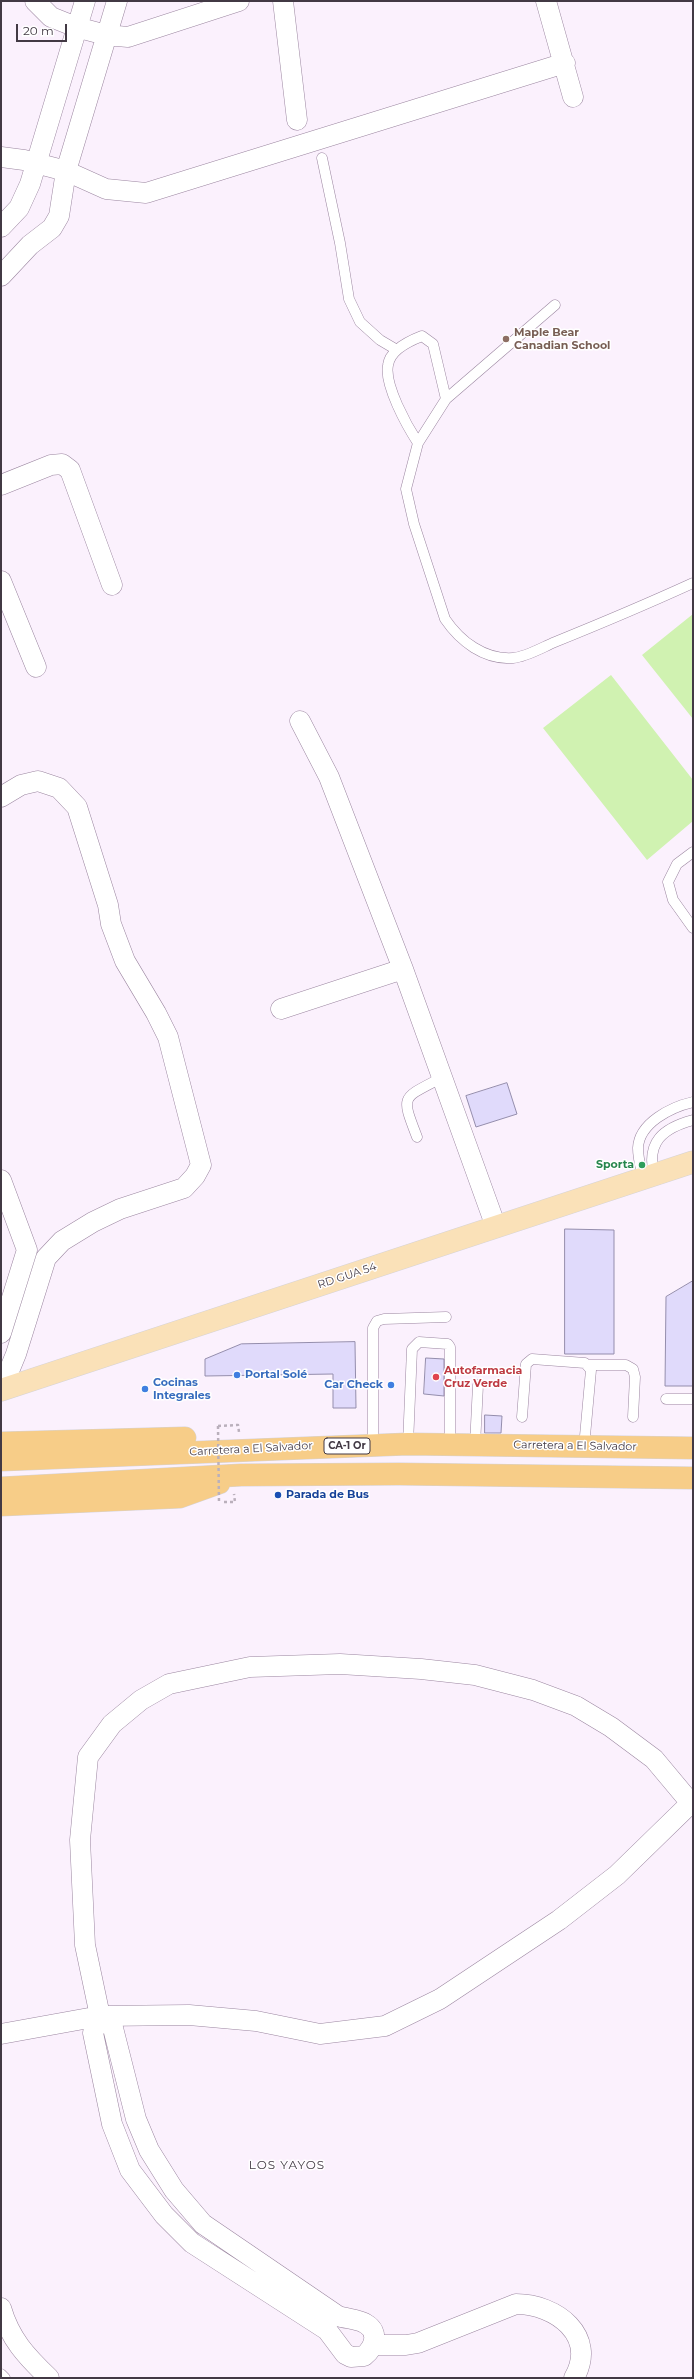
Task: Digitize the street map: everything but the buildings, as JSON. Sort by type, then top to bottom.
[{"type":"highway","points":[[1,1443],[150,1438],[280,1438],[322,1446]]},
{"type":"highway","name":"Carretera a El Salvador","points":[[1,1460],[322,1446],[408,1444],[693,1448]]},
{"type":"highway","points":[[1,1488],[241,1475],[399,1474],[693,1478]]},
{"type":"highway","points":[[1,1505],[180,1497],[241,1475]]},
{"type":"main road","name":"RD GUA 54","points":[[1,1390],[693,1162]]},
{"type":"street","points":[[34,1],[51,17],[76,27],[106,35],[128,37],[239,1]]},
{"type":"street","points":[[1,227],[19,208],[30,184],[35,162],[85,1]]},
{"type":"street","points":[[1,276],[30,245],[52,228],[59,216],[66,171],[117,1]]},
{"type":"street","points":[[283,1],[297,120]]},
{"type":"street","points":[[546,1],[565,62],[573,97]]},
{"type":"street","points":[[1,157],[35,162],[66,171],[106,189],[146,193],[565,62]]},
{"type":"street","points":[[1,484],[51,465],[62,464],[70,470],[112,585]]},
{"type":"street","points":[[1,581],[36,666]]},
{"type":"street","points":[[300,721],[329,777],[403,969],[440,1078],[496,1227]]},
{"type":"street","points":[[1,797],[21,785],[38,781],[59,788],[77,807],[108,906],[111,924],[125,961],[156,1013],[168,1037],[201,1165],[195,1176],[184,1188],[120,1209],[93,1222],[62,1241],[46,1258],[16,1354],[9,1371],[1,1382]]},
{"type":"street","points":[[281,1009],[403,969]]},
{"type":"street","points":[[1,1180],[27,1250],[1,1333]]},
{"type":"street","points":[[27,1250],[46,1258]]},
{"type":"street","points":[[1,2034],[100,2016],[190,2015],[256,2021],[320,2034],[385,2026],[440,1999],[559,1920],[617,1875],[692,1802],[654,1760],[611,1727],[576,1706],[533,1690],[475,1675],[421,1669],[333,1664],[250,1667],[170,1684],[141,1700],[112,1724],[88,1757],[80,1840],[85,1945],[100,2016],[93,2033],[112,2124],[130,2170],[164,2215],[192,2243],[327,2330],[345,2354],[351,2357],[364,2356],[373,2345],[373,2333],[367,2324],[338,2316],[209,2228],[174,2190],[149,2150],[136,2119],[113,2028],[100,2016]]},
{"type":"street","points":[[373,2345],[406,2345],[418,2343],[516,2304],[529,2304],[553,2312],[572,2329],[582,2353],[580,2367],[574,2378]]},
{"type":"street","points":[[1,2308],[5,2320],[23,2352],[49,2378]]},
{"type":"lane","points":[[322,158],[340,242],[349,299],[360,322],[380,340],[397,350]]},
{"type":"lane","points":[[555,305],[446,399],[418,443],[406,489],[414,524],[445,619],[454,633],[467,644],[481,652],[497,657],[514,658],[607,621],[693,583]]},
{"type":"lane","points":[[418,443],[409,429],[391,387],[388,365],[397,350],[410,340],[422,336],[433,344],[446,399]]},
{"type":"lane","points":[[691,922],[670,894],[668,882],[677,864],[693,852]]},
{"type":"lane","points":[[417,1137],[406,1106],[407,1100],[414,1092],[440,1078]]},
{"type":"lane","points":[[648,1177],[638,1148],[641,1133],[658,1118],[678,1105],[693,1102]]},
{"type":"lane","points":[[648,1177],[657,1141],[668,1128],[693,1120]]},
{"type":"lane","points":[[373,1445],[373,1328],[377,1321],[446,1317]]},
{"type":"lane","points":[[408,1444],[412,1349],[419,1342],[448,1344],[450,1347],[450,1445]]},
{"type":"lane","points":[[522,1417],[525,1369],[526,1364],[532,1359],[588,1365],[626,1365],[633,1369],[635,1377],[633,1417]]},
{"type":"lane","points":[[584,1446],[591,1370],[588,1365]]},
{"type":"lane","points":[[475,1445],[478,1385]]},
{"type":"lane","points":[[666,1399],[693,1399]]},
{"type":"lane","points":[[1,2374],[5,2378]]},
{"type":"path","points":[[219,1502],[218,1426],[238,1425]]},
{"type":"green space","points":[[693,614],[693,719],[642,655]]},
{"type":"green space","points":[[611,675],[693,780],[693,821],[647,860],[543,728]]},
{"type":"place","name":"Maple Bear Canadian School","points":[[506,339]]},
{"type":"place","name":"Sporta","points":[[642,1165]]},
{"type":"place","name":"Portal Solé","points":[[237,1375]]},
{"type":"place","name":"Autofarmacia Cruz Verde","points":[[436,1377]]},
{"type":"place","name":"Car Check","points":[[391,1385]]},
{"type":"place","name":"Cocinas Integrales","points":[[145,1389]]},
{"type":"place","name":"Parada de Bus","points":[[278,1495]]},
{"type":"district","name":"LOS YAYOS","points":[[287,2165]]}]
